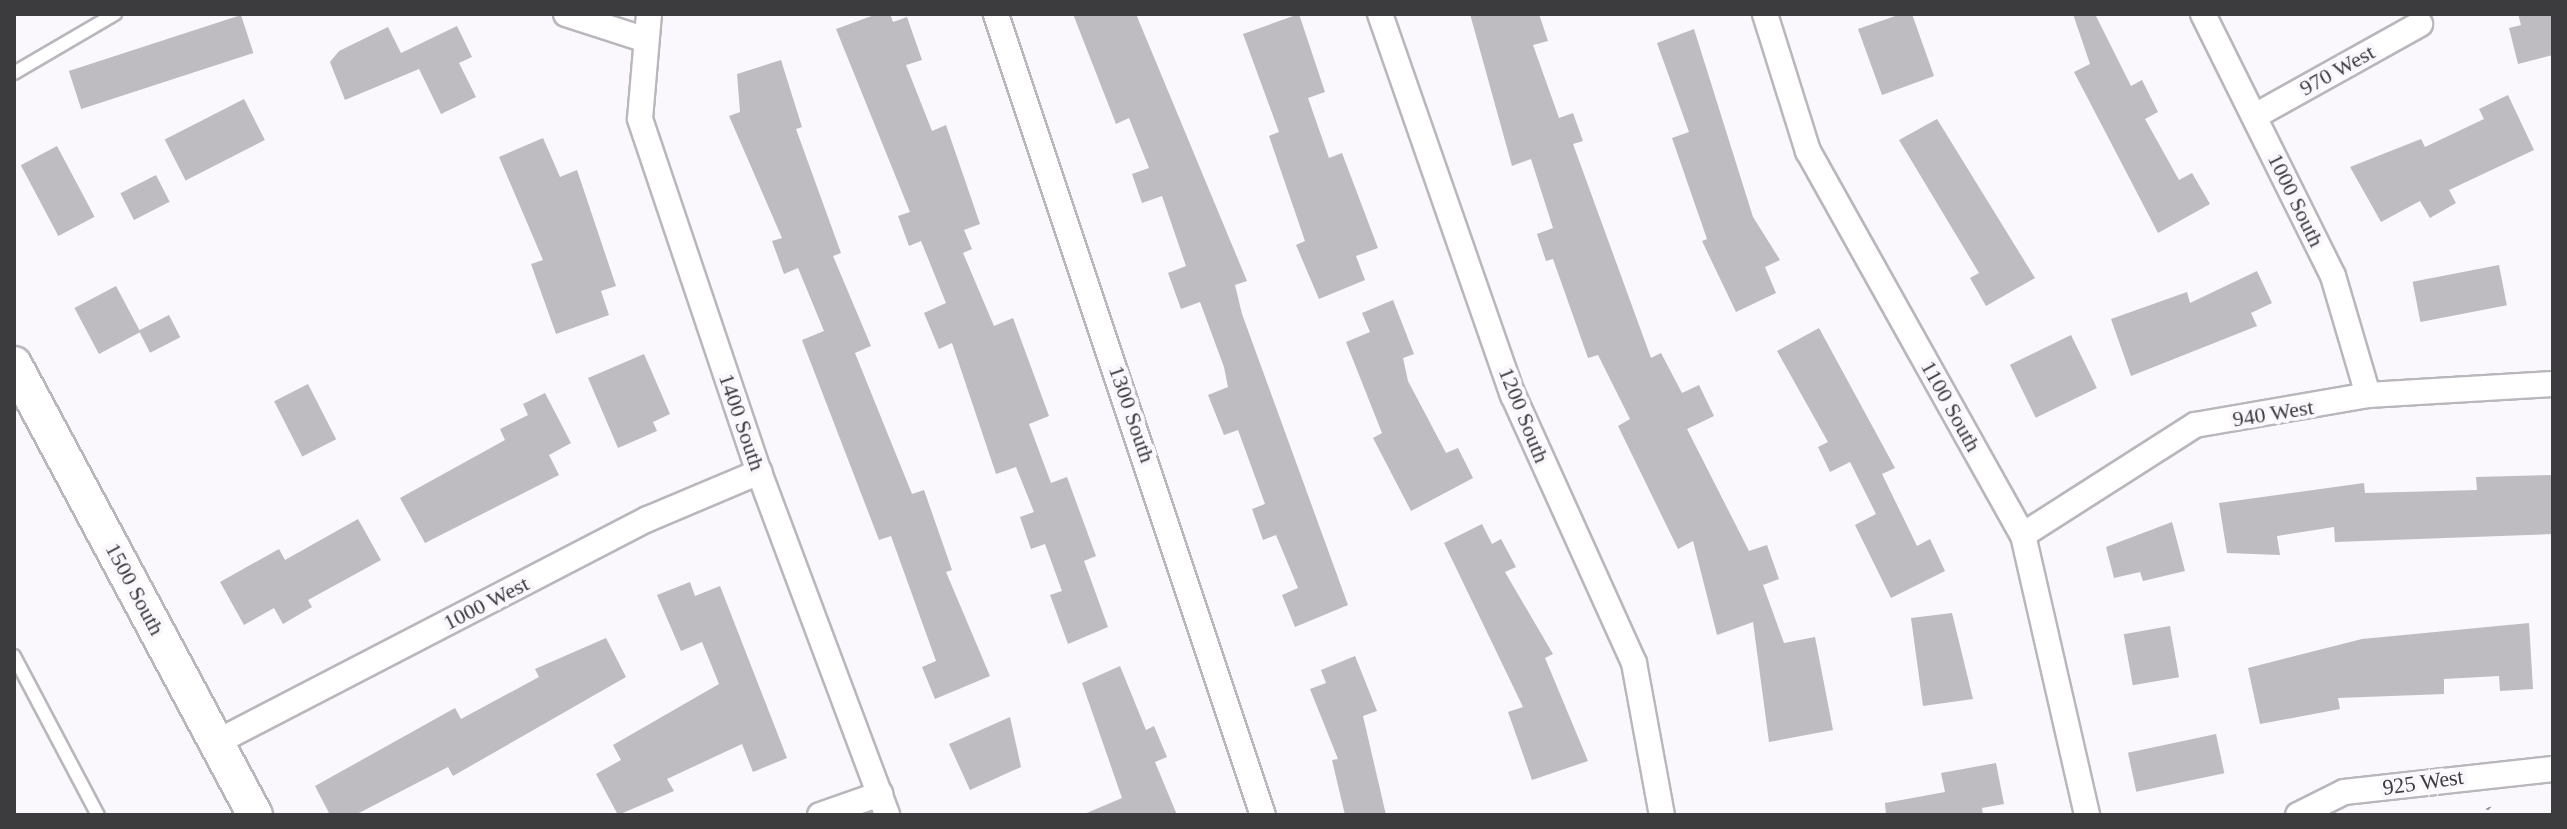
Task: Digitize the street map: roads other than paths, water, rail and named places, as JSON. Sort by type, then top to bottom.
[{"type":"street","points":[[566,14],[647,25]]},
{"type":"street","name":"1300 South","points":[[996,14],[1263,815]]},
{"type":"street","name":"1200 South","points":[[1380,14],[1513,395],[1634,663],[1662,815]]},
{"type":"street","name":"1100 South","points":[[1765,14],[1808,151],[2023,535],[2087,815]]},
{"type":"street","name":"1000 South","points":[[2203,14],[2333,276],[2368,395]]},
{"type":"street","name":"970 West","points":[[2255,116],[2420,24]]},
{"type":"street","name":"1400 South","points":[[647,25],[640,119],[759,472],[884,804]]},
{"type":"street","name":"1500 South","points":[[14,364],[255,815]]},
{"type":"street","name":"940 West","points":[[2023,535],[2195,425],[2368,395],[2553,384]]},
{"type":"street","name":"1000 West","points":[[217,742],[648,519],[759,472]]},
{"type":"street","name":"925 West","points":[[2298,815],[2344,792],[2553,769]]},
{"type":"street","points":[[820,815],[884,804]]},
{"type":"lane","points":[[14,73],[115,14]]},
{"type":"lane","points":[[14,656],[98,815]]}]
